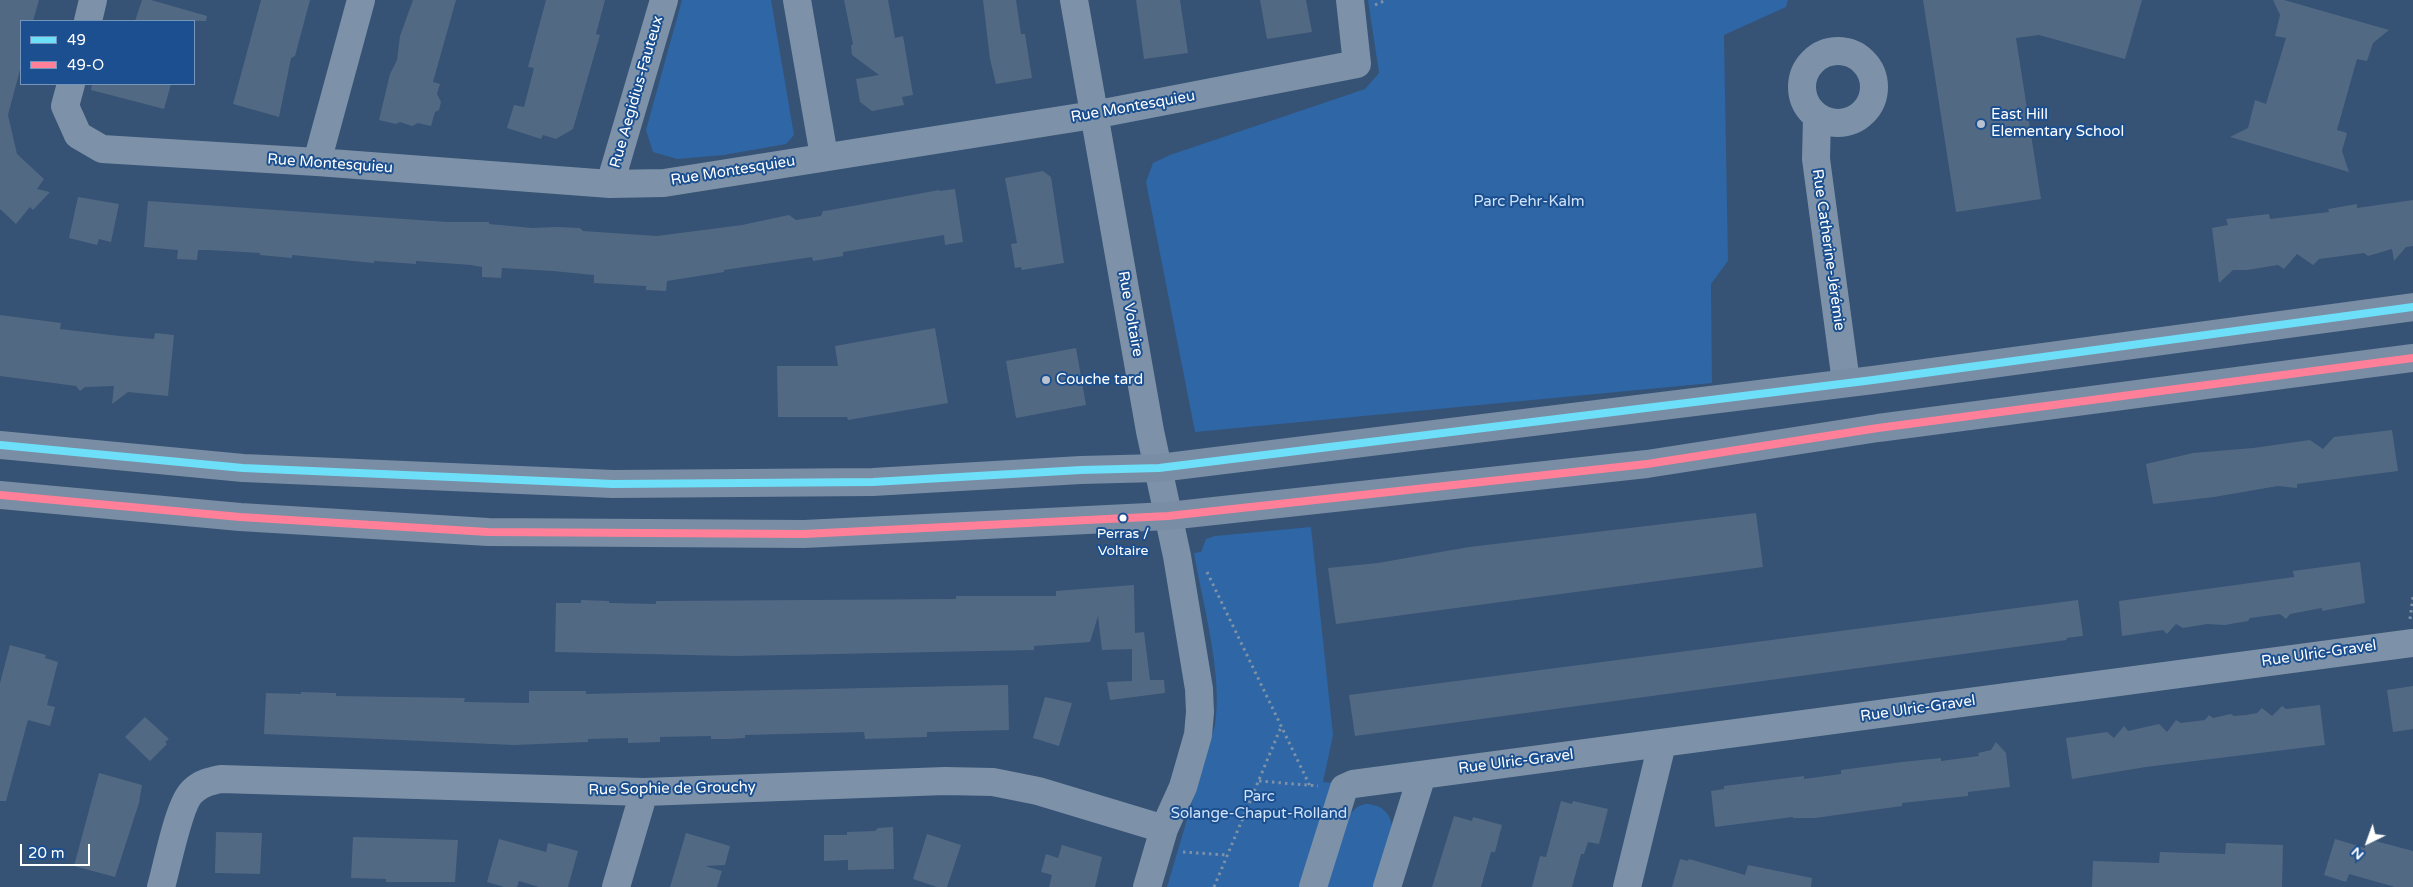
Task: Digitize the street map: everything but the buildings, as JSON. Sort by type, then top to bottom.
[{"type":"main road","points":[[0,445],[243,468],[613,484],[873,482],[1081,470],[1159,468],[1846,382],[2413,307]]},
{"type":"main road","points":[[0,495],[250,518],[488,532],[804,534],[1168,516],[1647,464],[1878,428],[2413,358]]},
{"type":"street","points":[[88,20],[93,0]]},
{"type":"street","points":[[317,162],[361,0]]},
{"type":"street","name":"Rue Aegidius-Fauteux","points":[[610,184],[664,0]]},
{"type":"street","points":[[797,0],[824,156]]},
{"type":"street","name":"Rue Voltaire","points":[[1074,0],[1150,431],[1177,556],[1198,679],[1200,712],[1198,735],[1183,788],[1160,840],[1147,887]]},
{"type":"street","name":"Rue Montesquieu","points":[[71,85],[65,106],[78,135],[102,149],[317,162],[610,184],[664,183],[824,156],[1093,115],[1357,64],[1350,0]]},
{"type":"street","name":"Rue Catherine-Jérémie","points":[[1817,118],[1816,159],[1846,382]]},
{"type":"street","name":"Rue Ulric-Gravel","points":[[1344,788],[1353,784],[1662,744],[2363,648],[2413,643]]},
{"type":"street","points":[[1627,887],[1662,744]]},
{"type":"street","points":[[1387,887],[1422,775]]},
{"type":"street","name":"Rue Sophie de Grouchy","points":[[161,887],[183,804],[191,792],[204,783],[221,779],[644,792],[945,781],[993,782],[1038,791],[1160,840]]},
{"type":"street","points":[[1313,887],[1344,788]]},
{"type":"street","points":[[616,887],[644,792]]},
{"type":"path","points":[[1205,568],[1310,786]]},
{"type":"path","points":[[1214,887],[1281,727]]},
{"type":"path","points":[[1258,781],[1344,788]]},
{"type":"path","points":[[1160,840],[1227,855]]},
{"type":"green space","points":[[682,0],[771,0],[794,135],[786,144],[724,155],[677,159],[653,152],[646,130]]},
{"type":"green space","name":"Parc Pehr-Kalm","points":[[1368,0],[1788,0],[1786,7],[1724,35],[1728,261],[1711,284],[1712,383],[1195,432],[1146,182],[1153,163],[1170,155],[1365,89],[1379,73]]},
{"type":"green space","name":"Parc Solange-Chaput-Rolland","points":[[1311,527],[1333,735],[1323,782],[1334,783],[1301,887],[1167,887],[1215,725],[1217,705],[1211,640],[1194,553],[1201,552],[1206,539],[1215,536]]},
{"type":"green space","points":[[1365,804],[1381,808],[1388,814],[1392,830],[1375,887],[1327,887],[1348,816],[1357,807]]},
{"type":"transit line","name":"49","points":[[0,445],[243,468],[613,484],[873,482],[1081,470],[1159,468],[1873,380],[2413,307]]},
{"type":"transit line","name":"49-O","points":[[0,495],[240,517],[488,532],[804,534],[1168,516],[1647,464],[1878,428],[2413,358]]},
{"type":"place","name":"East Hill Elementary School","points":[[1981,124]]},
{"type":"place","name":"Couche tard","points":[[1046,380]]},
{"type":"place","name":"Perras / Voltaire","points":[[1123,518]]}]
